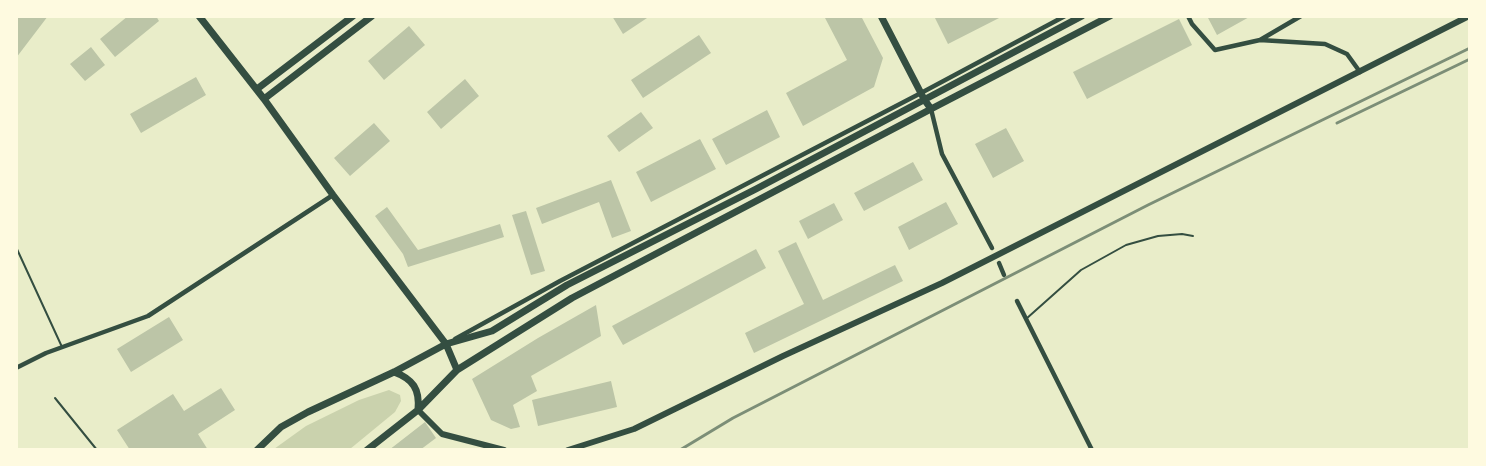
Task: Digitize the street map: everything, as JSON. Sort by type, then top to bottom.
[{"type":"main road","points":[[199,16],[257,89],[333,195],[447,344],[457,370]]},
{"type":"main road","points":[[257,89],[353,16]]},
{"type":"main road","points":[[264,99],[372,16]]},
{"type":"main road","points":[[880,16],[930,109]]},
{"type":"main road","points":[[257,450],[280,428],[298,417],[394,372],[447,344],[492,331],[567,285],[756,189],[922,96],[1082,16]]},
{"type":"main road","points":[[367,450],[418,410],[457,370],[572,298],[1110,16]]},
{"type":"main road","points":[[394,372],[404,375],[417,390],[418,410]]},
{"type":"street","points":[[447,344],[495,315],[570,275],[922,96],[1065,16]]},
{"type":"street","points":[[1188,16],[1192,24],[1215,50],[1260,40],[1324,44],[1347,54],[1360,72]]},
{"type":"street","points":[[1260,40],[1301,16]]},
{"type":"street","points":[[568,450],[634,429],[783,356],[942,283],[1469,16]]},
{"type":"street","points":[[930,109],[942,154],[992,248]]},
{"type":"street","points":[[16,368],[46,353],[148,316],[333,195]]},
{"type":"street","points":[[999,264],[1004,275]]},
{"type":"street","points":[[1017,301],[1092,450]]},
{"type":"street","points":[[418,410],[442,434],[504,450]]},
{"type":"lane","points":[[1026,319],[1081,270],[1126,245],[1158,236],[1182,234],[1193,236]]},
{"type":"lane","points":[[16,247],[62,347]]},
{"type":"lane","points":[[54,398],[97,450]]},
{"type":"green space","points":[[389,390],[400,395],[401,401],[395,412],[350,449],[274,449],[306,426],[359,400]]},
{"type":"building","points":[[16,16],[48,16],[16,58]]},
{"type":"building","points":[[128,16],[156,16],[159,21],[115,57],[100,39]]},
{"type":"building","points":[[612,16],[650,16],[623,34]]},
{"type":"building","points":[[824,16],[861,16],[883,58],[874,87],[803,126],[786,93],[847,60]]},
{"type":"building","points":[[939,16],[1003,16],[948,44],[935,18]]},
{"type":"building","points":[[1207,16],[1251,16],[1217,35]]},
{"type":"building","points":[[1179,19],[1192,45],[1087,99],[1073,72]]},
{"type":"building","points":[[409,26],[425,45],[384,80],[368,61]]},
{"type":"building","points":[[699,35],[711,53],[643,98],[631,80]]},
{"type":"building","points":[[91,47],[105,65],[85,81],[70,64]]},
{"type":"building","points":[[196,77],[206,95],[141,133],[130,114]]},
{"type":"building","points":[[465,79],[479,96],[441,129],[427,112]]},
{"type":"building","points":[[767,110],[780,137],[726,165],[712,139]]},
{"type":"building","points":[[641,112],[653,128],[619,152],[607,136]]},
{"type":"building","points":[[374,123],[390,141],[350,176],[334,158]]},
{"type":"building","points":[[1006,128],[1024,161],[993,178],[975,144]]},
{"type":"building","points":[[700,139],[716,169],[651,202],[636,172]]},
{"type":"building","points":[[913,162],[923,180],[864,211],[854,193]]},
{"type":"building","points":[[611,180],[631,231],[612,238],[599,202],[542,224],[536,208]]},
{"type":"building","points":[[946,202],[958,224],[909,250],[898,227]]},
{"type":"building","points":[[834,203],[843,220],[808,239],[799,221]]},
{"type":"building","points":[[387,207],[418,250],[500,224],[504,237],[408,267],[403,254],[375,216]]},
{"type":"building","points":[[526,211],[545,271],[531,275],[512,215]]},
{"type":"building","points":[[796,242],[823,300],[895,265],[903,281],[754,353],[745,333],[804,304],[778,251]]},
{"type":"building","points":[[756,249],[766,268],[623,345],[612,326]]},
{"type":"building","points":[[596,305],[601,336],[531,376],[537,391],[513,405],[520,427],[511,429],[491,420],[472,379]]},
{"type":"building","points":[[169,317],[183,340],[131,372],[117,349]]},
{"type":"building","points":[[611,381],[617,407],[538,426],[532,400]]},
{"type":"building","points":[[221,388],[235,410],[198,434],[208,450],[130,450],[117,430],[173,394],[184,411]]},
{"type":"building","points":[[425,422],[436,438],[420,450],[389,450]]},
{"type":"railway","points":[[680,450],[733,418],[1148,205],[1470,48]]},
{"type":"railway","points":[[1337,123],[1470,59]]}]
